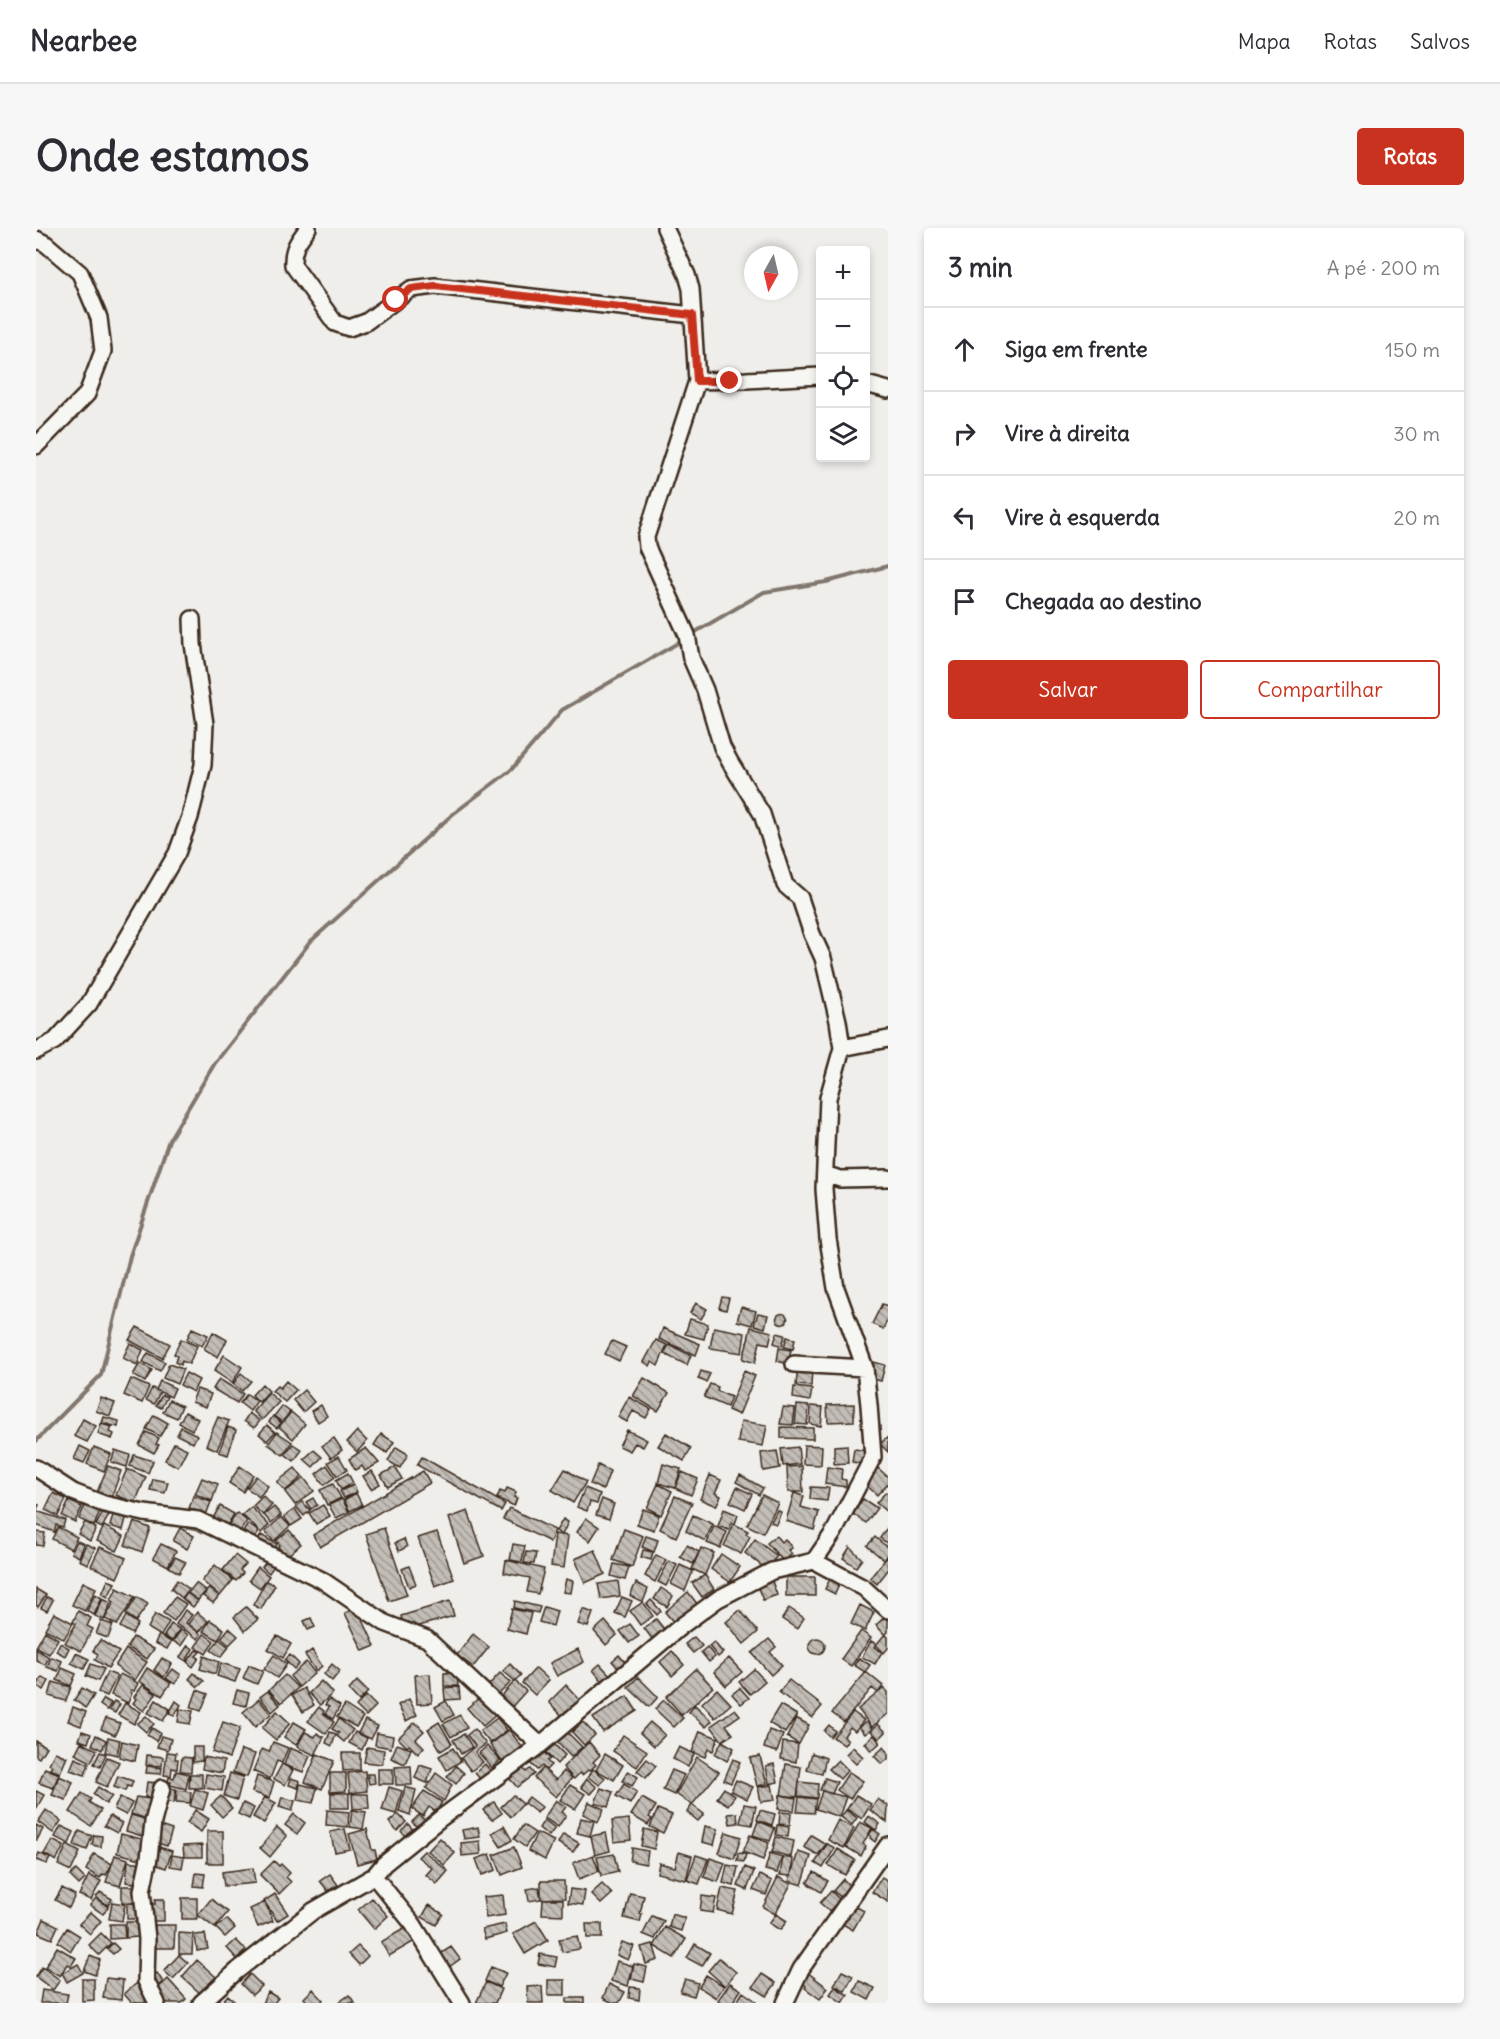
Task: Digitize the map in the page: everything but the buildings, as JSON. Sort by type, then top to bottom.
[{"type":"street","points":[[308,228],[292,253],[294,265],[335,323],[349,328],[366,322],[411,289],[435,286],[692,315]]},
{"type":"street","points":[[665,228],[687,275],[691,289],[697,381],[646,537],[646,547],[687,634],[691,658],[705,690],[722,747],[762,814],[786,885],[800,898],[823,958],[842,1048],[828,1098],[824,1189],[828,1239],[836,1287],[865,1368],[873,1457],[834,1532],[814,1561]]},
{"type":"street","points":[[36,239],[46,244],[80,273],[99,318],[104,351],[87,394],[36,446]]},
{"type":"street","points":[[697,381],[816,376]]},
{"type":"street","points":[[870,385],[888,390]]},
{"type":"street","points":[[36,1051],[55,1041],[89,1004],[177,853],[187,826],[203,765],[206,724],[193,644],[192,619]]},
{"type":"street","points":[[842,1048],[888,1039]]},
{"type":"street","points":[[825,1174],[840,1179],[888,1178]]},
{"type":"street","points":[[794,1364],[865,1368]]},
{"type":"street","points":[[872,1438],[878,1451],[888,1457]]},
{"type":"street","points":[[36,1468],[73,1492],[104,1503],[144,1513],[198,1520],[322,1580],[385,1623],[427,1640],[540,1745]]},
{"type":"street","points":[[201,2003],[238,1970],[313,1911],[374,1876],[384,1864],[441,1818],[540,1745],[680,1627],[718,1599],[772,1570],[814,1561],[864,1588],[888,1610]]},
{"type":"street","points":[[157,2003],[146,1981],[147,1939],[142,1892],[153,1822],[162,1788]]},
{"type":"street","points":[[785,2003],[801,1969],[888,1845]]},
{"type":"street","points":[[374,1876],[413,1924],[462,2003]]},
{"type":"waterway","points":[[692,634],[764,592],[826,582],[888,566]]},
{"type":"waterway","points":[[36,1441],[101,1375],[130,1256],[169,1140],[215,1063],[311,941],[453,814],[511,770],[562,710],[683,640]]},
{"type":"route","points":[[396,300],[411,289],[435,286],[692,315],[697,381],[730,381]]}]
